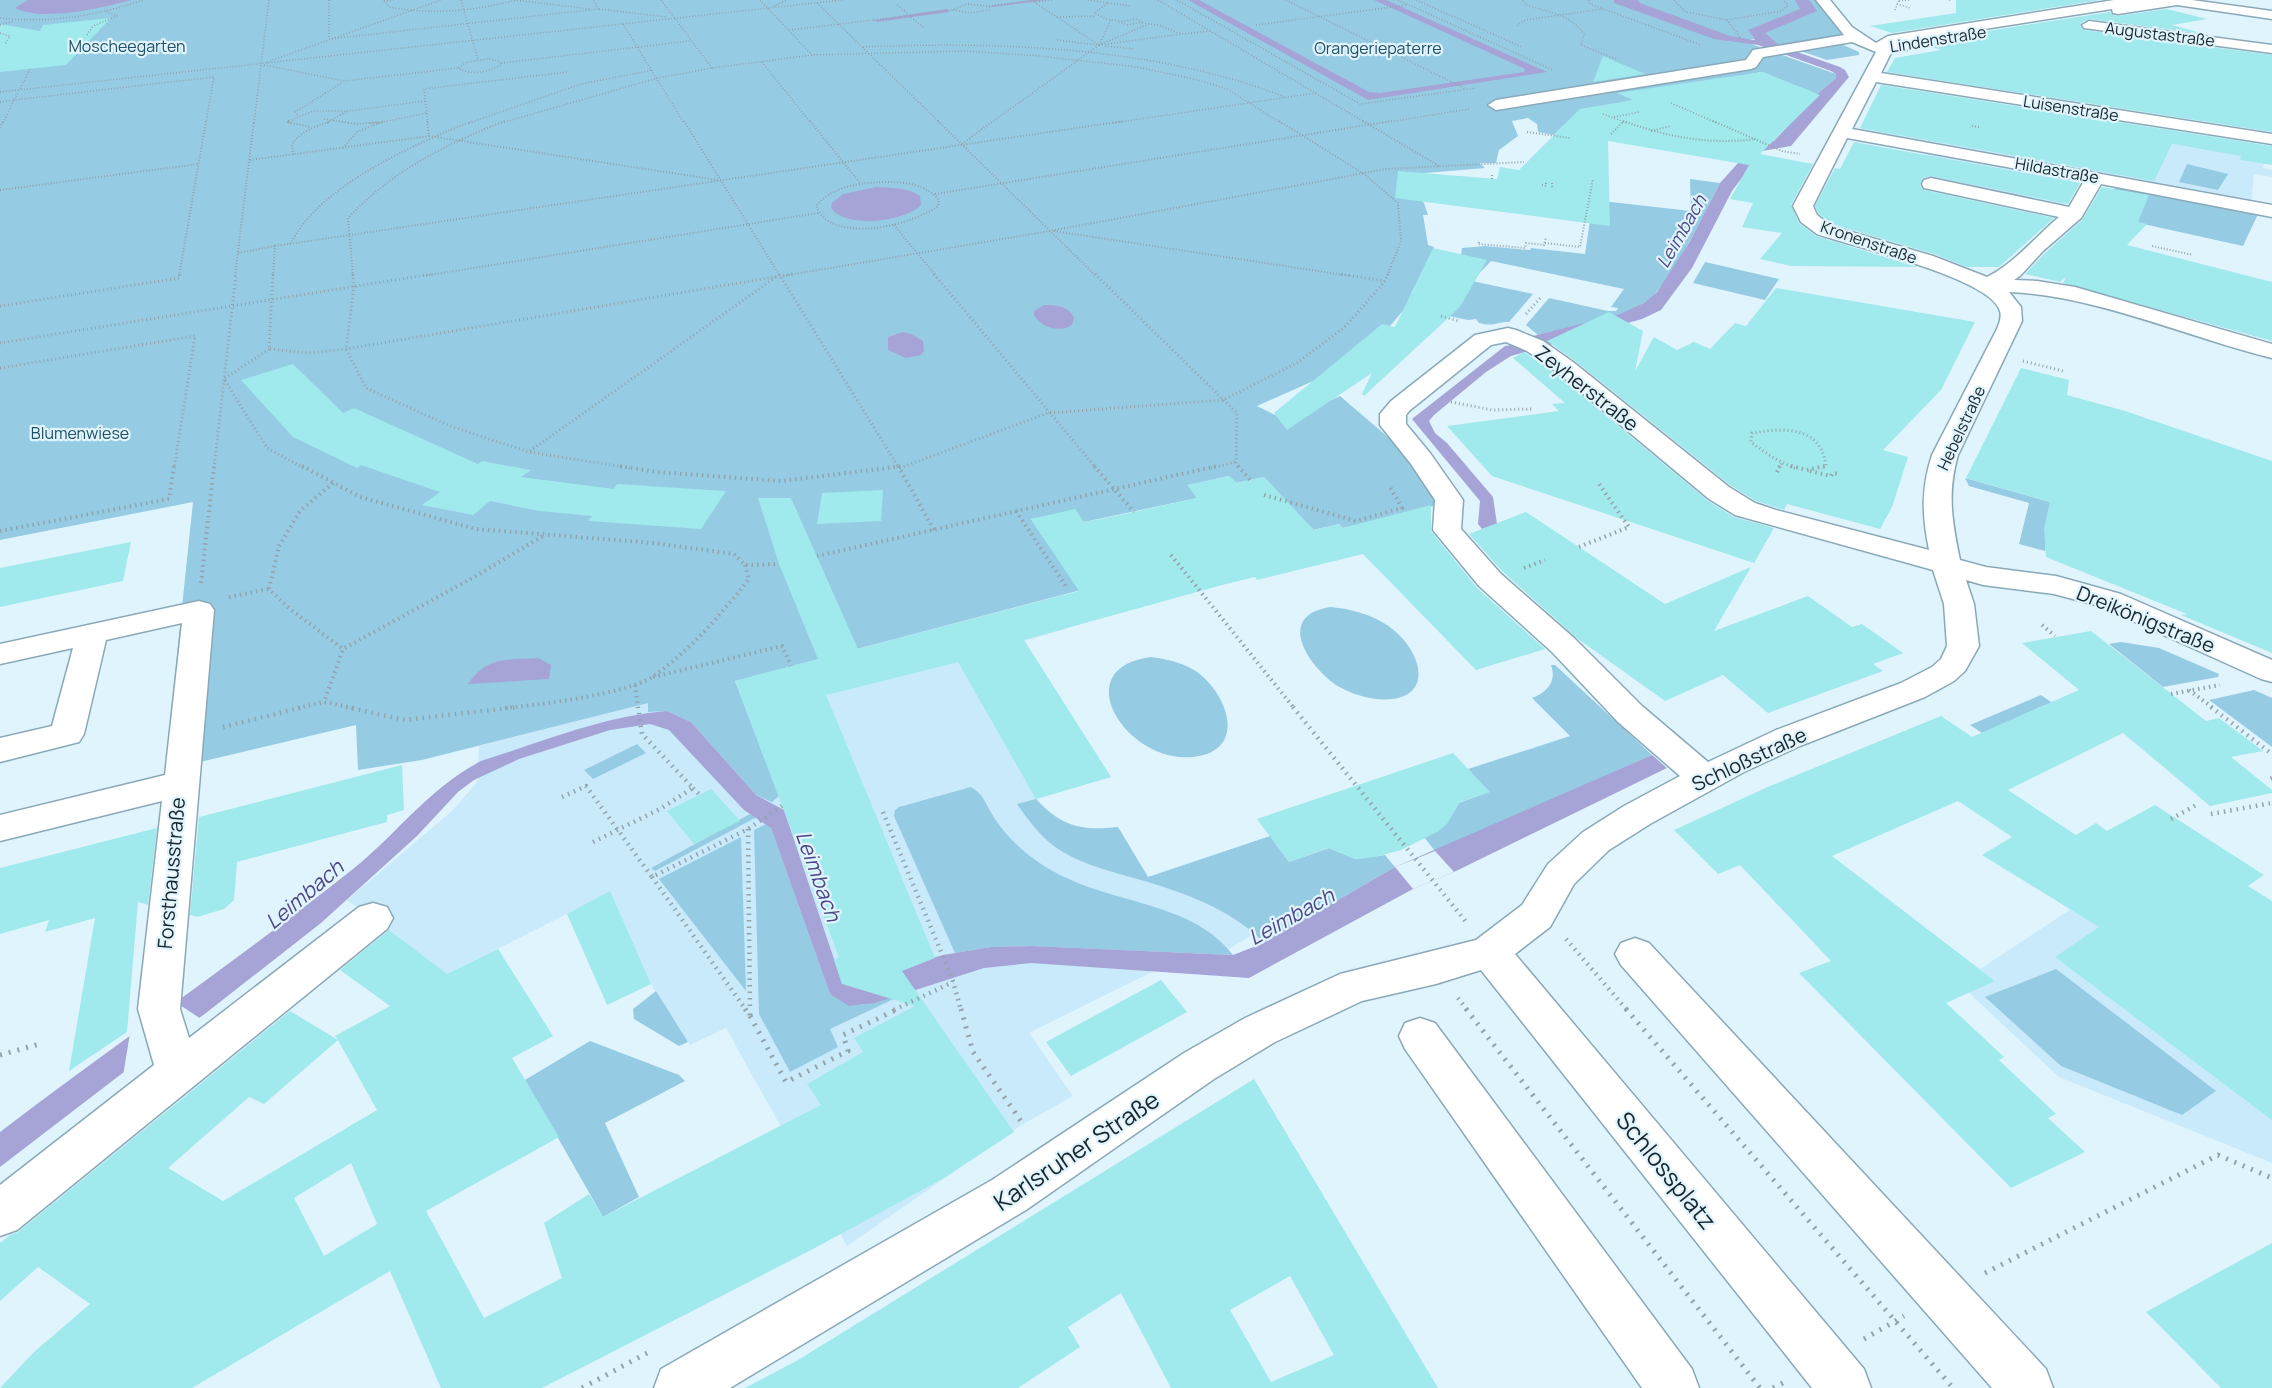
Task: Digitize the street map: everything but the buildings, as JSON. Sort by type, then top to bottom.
[{"type":"street","points":[[1823,0],[1853,38]]},
{"type":"street","name":"Lindenstraße","points":[[2140,0],[1888,40],[1882,44],[1885,49],[2177,0],[2272,15]]},
{"type":"street","points":[[2064,3],[2086,9]]},
{"type":"street","name":"Augustastraße","points":[[2027,9],[2086,25],[2272,49]]},
{"type":"street","points":[[1496,105],[1751,64],[1758,53],[1853,38],[1885,49]]},
{"type":"street","name":"Kronenstraße","points":[[1885,49],[1803,206],[1808,218],[1837,235],[1950,269],[1996,292]]},
{"type":"street","name":"Luisenstraße","points":[[1871,76],[2272,139]]},
{"type":"street","name":"Hildastraße","points":[[1841,132],[2092,185],[2272,211]]},
{"type":"street","points":[[1931,184],[2074,214]]},
{"type":"street","points":[[1996,292],[2036,247],[2074,214],[2092,185]]},
{"type":"street","points":[[1996,292],[2132,310],[2272,351]]},
{"type":"street","name":"Hebelstraße","points":[[1946,565],[1936,514],[1939,474],[1945,455],[2013,317],[2011,309],[1996,292]]},
{"type":"street","name":"Zeyherstraße","points":[[1706,779],[1630,714],[1563,645],[1490,580],[1464,551],[1447,530],[1449,500],[1421,459],[1393,425],[1393,414],[1400,406],[1482,340],[1508,335],[1530,343],[1565,367],[1709,486],[1745,509],[1946,565]]},
{"type":"street","name":"Schloßstraße","points":[[1489,952],[1536,916],[1562,874],[1596,841],[1637,815],[1788,738],[1913,690],[1943,674],[1954,664],[1963,646],[1959,604],[1946,565]]},
{"type":"street","name":"Dreikönigstraße","points":[[1946,565],[1983,576],[2056,585],[2091,594],[2272,672]]},
{"type":"street","points":[[0,654],[199,607],[180,784]]},
{"type":"street","points":[[0,750],[67,734],[92,634]]},
{"type":"street","name":"Forsthausstraße","points":[[0,828],[180,784],[168,1042]]},
{"type":"street","points":[[0,1214],[168,1042],[373,918]]},
{"type":"street","name":"Karlsruher Straße","points":[[680,1388],[939,1238],[1009,1195],[1199,1065],[1306,1007],[1355,986],[1436,969],[1489,952]]},
{"type":"street","name":"Schlossplatz","points":[[1489,952],[1845,1388]]},
{"type":"street","points":[[1635,954],[2027,1388]]},
{"type":"street","points":[[1420,1036],[1673,1388]]},
{"type":"path","points":[[0,25],[15,21],[58,19],[105,11],[144,0]]},
{"type":"path","points":[[269,0],[238,253],[199,607],[269,589]]},
{"type":"path","points":[[328,39],[329,0]]},
{"type":"path","points":[[384,0],[394,0]]},
{"type":"path","points":[[384,0],[389,7],[409,11],[465,10],[497,6],[516,0],[674,18]]},
{"type":"path","points":[[261,64],[441,0]]},
{"type":"path","points":[[461,0],[478,60]]},
{"type":"path","points":[[594,0],[598,9]]},
{"type":"path","points":[[661,0],[712,68]]},
{"type":"path","points":[[760,0],[812,56]]},
{"type":"path","points":[[768,8],[787,0]]},
{"type":"path","points":[[0,92],[843,0]]},
{"type":"path","points":[[962,0],[967,4]]},
{"type":"path","points":[[954,10],[967,4],[989,6],[1052,0]]},
{"type":"path","points":[[1089,0],[1131,6]]},
{"type":"path","points":[[1158,0],[1439,166]]},
{"type":"path","points":[[1177,0],[1360,104],[1476,88]]},
{"type":"path","points":[[1286,0],[1459,86]]},
{"type":"path","points":[[1398,0],[1552,69]]},
{"type":"path","points":[[1416,0],[1522,47]]},
{"type":"path","points":[[1523,0],[1526,5],[1562,15],[1580,27],[1584,34],[1581,45],[1618,60]]},
{"type":"path","points":[[1589,0],[1590,4],[1751,64]]},
{"type":"path","points":[[1674,0],[1686,12],[1727,20],[1782,11],[1788,5],[1784,0]]},
{"type":"path","points":[[1899,2],[1909,0]]},
{"type":"path","points":[[1033,1],[1099,45],[1211,31]]},
{"type":"path","points":[[1899,2],[1910,8]]},
{"type":"path","points":[[1895,10],[1899,2]]},
{"type":"path","points":[[816,3],[1237,412],[1236,462],[1250,480]]},
{"type":"path","points":[[1097,16],[1094,13],[1096,9],[1108,3]]},
{"type":"path","points":[[1256,25],[1425,3]]},
{"type":"path","points":[[897,5],[924,28]]},
{"type":"path","points":[[789,30],[954,10],[979,13],[989,10],[989,6]]},
{"type":"path","points":[[328,39],[598,9]]},
{"type":"path","points":[[1517,26],[1525,20],[1604,9]]},
{"type":"path","points":[[87,35],[93,27],[117,16],[105,11]]},
{"type":"path","points":[[979,13],[983,16]]},
{"type":"path","points":[[1056,17],[1097,16],[1120,21],[1136,19],[1142,23]]},
{"type":"path","points":[[0,18],[15,21]]},
{"type":"path","points":[[54,24],[58,19]]},
{"type":"path","points":[[1099,45],[1111,20]]},
{"type":"path","points":[[1727,20],[1740,37]]},
{"type":"path","points":[[1120,21],[1121,24],[1128,25],[1142,23],[1159,25],[1181,34]]},
{"type":"path","points":[[623,24],[749,223],[899,468],[934,530]]},
{"type":"path","points":[[962,144],[1099,45],[1149,24]]},
{"type":"path","points":[[0,33],[10,36],[5,44]]},
{"type":"path","points":[[1057,40],[1135,49]]},
{"type":"path","points":[[458,68],[462,64],[478,60],[495,60],[501,63],[690,41]]},
{"type":"path","points":[[1498,45],[1514,43]]},
{"type":"path","points":[[862,47],[978,45],[1088,53],[1178,66],[1268,90],[1285,97]]},
{"type":"path","points":[[965,51],[1078,60],[1137,67],[1227,88],[1364,174],[1398,203],[1401,241],[1385,280],[1346,326],[1305,357],[1223,400],[1048,412],[899,468],[781,481],[657,472],[529,452],[450,426],[366,388],[346,349],[354,286],[348,218],[364,201],[398,173],[457,140],[516,117],[658,78],[712,68],[867,52],[965,51]]},
{"type":"path","points":[[762,62],[861,184]]},
{"type":"path","points":[[261,64],[344,81],[458,68],[467,72],[482,71],[498,67],[501,63]]},
{"type":"path","points":[[0,128],[30,69]]},
{"type":"path","points":[[289,244],[295,231],[304,221],[343,188],[393,158],[437,137],[548,94],[608,78],[653,70]]},
{"type":"path","points":[[482,71],[482,81]]},
{"type":"path","points":[[429,136],[424,89],[567,72]]},
{"type":"path","points":[[0,102],[214,78],[179,278],[0,306]]},
{"type":"path","points":[[297,116],[295,112],[303,106],[344,81]]},
{"type":"path","points":[[1627,84],[1782,151]]},
{"type":"path","points":[[238,253],[1316,93]]},
{"type":"path","points":[[1562,94],[1612,117],[1651,131],[1705,144],[1727,144],[1756,139]]},
{"type":"path","points":[[348,111],[338,121],[310,127],[287,122],[313,111],[348,111],[425,101]]},
{"type":"path","points":[[935,194],[1496,105]]},
{"type":"path","points":[[324,119],[357,124],[380,122],[427,112]]},
{"type":"path","points":[[1612,117],[1639,112]]},
{"type":"path","points":[[1611,134],[1624,121]]},
{"type":"path","points":[[343,148],[346,140],[360,130],[380,122]]},
{"type":"path","points":[[357,124],[354,126],[360,130]]},
{"type":"path","points":[[1651,131],[1671,126]]},
{"type":"path","points":[[1972,126],[1980,127]]},
{"type":"path","points":[[293,155],[292,144],[310,127]]},
{"type":"path","points":[[1527,132],[1570,138]]},
{"type":"path","points":[[250,160],[429,136],[722,180]]},
{"type":"path","points":[[224,379],[269,349],[309,353],[346,349],[1050,231],[1386,169],[1524,162]]},
{"type":"path","points":[[0,190],[199,164]]},
{"type":"path","points":[[1492,175],[1492,181]]},
{"type":"path","points":[[1479,242],[1478,244],[1525,248],[1526,241],[1544,245],[1545,243],[1580,247],[1593,179]]},
{"type":"path","points":[[1542,185],[1545,186],[1546,181]]},
{"type":"path","points":[[905,183],[927,189],[939,200],[938,206],[932,212],[910,222],[894,225],[855,227],[825,219],[818,213],[816,206],[821,199],[837,190],[861,184],[905,183]]},
{"type":"path","points":[[1552,183],[1552,188]]},
{"type":"path","points":[[0,343],[818,213]]},
{"type":"path","points":[[894,225],[1048,412],[1134,512]]},
{"type":"path","points":[[1050,231],[1385,280]]},
{"type":"path","points":[[1545,243],[1546,237]]},
{"type":"path","points":[[1552,244],[1553,238]]},
{"type":"path","points":[[1568,246],[1569,240]]},
{"type":"path","points":[[269,349],[275,246]]},
{"type":"path","points":[[2152,246],[2193,255]]},
{"type":"path","points":[[529,452],[780,275]]},
{"type":"path","points":[[0,373],[1,368],[195,336],[169,499],[0,531]]},
{"type":"path","points":[[1995,355],[2063,371]]},
{"type":"path","points":[[224,379],[267,448],[360,497],[476,529],[654,543],[734,554],[745,565],[749,579],[713,624],[652,677]]},
{"type":"path","points":[[1454,403],[1472,408],[1512,411],[1533,409]]},
{"type":"path","points":[[1807,469],[1821,469],[1826,466],[1826,456],[1817,442],[1791,429],[1767,429],[1752,433],[1751,442],[1763,453],[1782,464],[1832,476],[1833,473],[1838,474]]},
{"type":"path","points":[[817,556],[1236,462]]},
{"type":"path","points":[[1778,472],[1782,464]]},
{"type":"path","points":[[269,589],[279,546],[300,511],[333,483]]},
{"type":"path","points":[[1579,547],[1629,527],[1599,484]]},
{"type":"path","points":[[1264,495],[1356,521],[1402,507],[1390,487]]},
{"type":"path","points":[[1016,511],[1067,588]]},
{"type":"path","points":[[324,702],[343,649],[476,576],[546,534]]},
{"type":"path","points":[[1171,555],[1440,887]]},
{"type":"path","points":[[745,565],[779,564]]},
{"type":"path","points":[[269,589],[290,609],[343,649]]},
{"type":"path","points":[[2042,626],[2055,636]]},
{"type":"path","points":[[185,736],[324,702],[405,720],[543,704],[635,685],[652,677],[782,646],[791,666]]},
{"type":"path","points":[[2171,694],[2224,684]]},
{"type":"path","points":[[635,685],[642,734],[700,795]]},
{"type":"path","points":[[2189,690],[2272,754]]},
{"type":"path","points":[[562,797],[586,786],[750,1016],[786,1082],[848,1051],[843,1035],[952,980]]},
{"type":"path","points":[[593,842],[660,809],[693,788]]},
{"type":"path","points":[[2211,814],[2272,802]]},
{"type":"path","points":[[2171,819],[2198,804]]},
{"type":"path","points":[[652,877],[748,829],[781,807]]},
{"type":"path","points":[[883,812],[943,955],[972,1052],[1023,1124]]},
{"type":"path","points":[[748,829],[750,1016]]},
{"type":"path","points":[[1536,916],[1559,931],[1953,1388]]},
{"type":"path","points":[[1436,969],[1760,1388]]},
{"type":"path","points":[[0,1055],[44,1043]]},
{"type":"path","points":[[2066,1232],[2218,1155],[2272,1178]]},
{"type":"shaded area","points":[[28,0],[131,0],[89,10],[56,14],[40,14],[15,8]]},
{"type":"shaded area","points":[[1188,0],[1199,0],[1369,92],[1380,93],[1524,72],[1525,69],[1374,0],[1386,0],[1547,72],[1368,100]]},
{"type":"shaded area","points":[[1614,0],[1638,0],[1640,3],[1730,36],[1754,40],[1748,30],[1800,9],[1795,0],[1809,0],[1817,11],[1765,33],[1780,46],[1840,67],[1849,77],[1791,146],[1762,151],[1732,191],[1692,268],[1661,310],[1642,319],[1511,356],[1486,372],[1429,421],[1435,433],[1447,443],[1493,497],[1497,524],[1482,529],[1478,524],[1480,501],[1412,419],[1505,346],[1533,336],[1620,314],[1644,303],[1657,292],[1689,243],[1720,183],[1738,163],[1745,146],[1774,141],[1817,94],[1836,78],[1836,74],[1831,71],[1758,45],[1714,39],[1614,3]]},
{"type":"shaded area","points":[[1861,126],[2071,127],[2241,156],[2241,160],[2264,164],[2263,168],[2272,170],[2272,177],[2254,174],[2251,204],[2084,172],[2062,206],[1908,173],[1929,152],[1860,134]]},
{"type":"shaded area","points":[[876,187],[910,191],[920,196],[921,205],[902,216],[875,221],[849,219],[838,215],[831,208],[832,203],[843,194]]},
{"type":"shaded area","points":[[1044,305],[1057,306],[1069,311],[1074,318],[1072,325],[1057,329],[1041,323],[1034,315],[1034,311]]},
{"type":"shaded area","points":[[903,332],[923,341],[924,351],[921,355],[906,358],[888,350],[888,337]]},
{"type":"shaded area","points":[[1044,600],[1065,629],[1024,641],[1111,777],[1037,799],[1051,815],[1071,826],[1095,830],[1118,827],[1148,877],[1230,914],[1255,933],[1229,949],[1202,947],[1029,1033],[1073,1096],[1023,1124],[847,1246],[726,1028],[690,1045],[651,984],[610,892],[446,975],[347,900],[452,811],[477,782],[479,746]]},
{"type":"shaded area","points":[[538,658],[551,665],[549,679],[468,684],[483,668],[498,661]]},
{"type":"shaded area","points":[[667,711],[691,722],[756,795],[784,810],[842,983],[943,955],[991,947],[1032,946],[1233,955],[1264,943],[1395,867],[1652,755],[1667,768],[1454,872],[1413,889],[1249,978],[1031,963],[984,968],[875,1003],[849,1006],[830,994],[771,828],[744,810],[669,730],[650,724],[610,730],[519,759],[474,780],[458,792],[417,836],[321,923],[206,1013],[120,1075],[0,1167],[0,1132],[353,869],[430,797],[463,772],[481,761],[596,724]]},
{"type":"shaded area","points":[[2115,880],[2272,986],[2272,1163],[2059,1077],[1968,992],[1995,981],[1980,969]]},
{"type":"green space","points":[[0,0],[1819,0],[1843,36],[1780,46],[1770,40],[1750,39],[1751,44],[1836,74],[1836,78],[1817,94],[1762,72],[1744,75],[1605,112],[1594,107],[1588,108],[1602,132],[1564,125],[1554,135],[1538,132],[1537,124],[1528,118],[1512,121],[1518,136],[1499,150],[1496,163],[1479,163],[1485,168],[1402,175],[1424,203],[1428,215],[1423,215],[1428,245],[1434,247],[1431,258],[1411,293],[1417,294],[1390,326],[1320,378],[1257,406],[1287,421],[1340,396],[1403,450],[1438,505],[1343,528],[1339,524],[1261,542],[1277,491],[1264,477],[1236,483],[1229,476],[1188,485],[1197,498],[1084,522],[1031,519],[1047,543],[1072,537],[1081,590],[735,681],[779,796],[772,802],[756,795],[691,722],[667,711],[648,712],[648,703],[422,760],[358,770],[356,725],[200,762],[200,752],[166,760],[193,502],[0,540]]},
{"type":"green space","points":[[1841,44],[1859,52],[1859,55],[1827,60],[1798,50]]},
{"type":"green space","points":[[2187,164],[2228,174],[2218,190],[2179,182]]},
{"type":"green space","points":[[1690,179],[1720,183],[1676,265],[1665,281],[1644,303],[1620,315],[1538,335],[1526,325],[1549,298],[1616,311],[1618,308],[1611,307],[1624,289],[1491,261],[1472,281],[1533,294],[1509,322],[1484,324],[1479,323],[1476,319],[1468,320],[1435,313],[1460,264],[1462,248],[1485,246],[1530,250],[1531,248],[1585,254],[1593,200],[1691,211]]},
{"type":"green space","points":[[2116,186],[2258,214],[2243,246],[2098,214]]},
{"type":"green space","points":[[1705,262],[1779,279],[1765,300],[1693,283]]},
{"type":"green space","points":[[1965,478],[2050,502],[2045,551],[2019,544],[2029,503],[1969,486]]},
{"type":"green space","points":[[1331,607],[1367,615],[1387,625],[1400,636],[1410,648],[1416,661],[1418,674],[1416,685],[1408,694],[1395,699],[1360,696],[1336,685],[1315,666],[1302,642],[1300,630],[1304,620],[1314,612]]},
{"type":"green space","points":[[2121,642],[2159,648],[2219,674],[2218,677],[2163,687],[2109,644]]},
{"type":"green space","points":[[1151,657],[1189,667],[1206,680],[1216,692],[1227,719],[1227,732],[1222,744],[1211,752],[1193,757],[1169,755],[1146,746],[1128,731],[1115,714],[1109,695],[1112,678],[1125,665]]},
{"type":"green space","points":[[1551,665],[1555,665],[1652,755],[1435,851],[1424,837],[1443,825],[1453,805],[1489,792],[1468,769],[1570,736],[1532,698],[1542,693],[1552,681]]},
{"type":"green space","points":[[2254,690],[2272,698],[2272,747],[2209,700]]},
{"type":"green space","points":[[2041,695],[2058,707],[2051,709],[2045,705],[1982,733],[1970,725]]},
{"type":"green space","points":[[637,744],[646,753],[593,779],[584,770]]},
{"type":"green space","points":[[971,787],[982,797],[1010,838],[1048,868],[1090,887],[1178,916],[1217,938],[1233,955],[1032,946],[991,947],[955,953],[894,816],[895,810],[899,807]]},
{"type":"green space","points":[[1036,799],[1055,816],[1073,825],[1094,828],[1118,827],[1148,877],[1270,836],[1289,862],[1329,848],[1355,859],[1385,855],[1395,867],[1264,943],[1236,920],[1204,902],[1090,865],[1059,850],[1028,820],[1017,804]]},
{"type":"green space","points":[[750,814],[757,817],[655,871],[651,868]]},
{"type":"green space","points":[[766,824],[771,828],[830,994],[862,1005],[911,991],[830,1029],[838,1047],[790,1072],[759,1014],[754,830]]},
{"type":"green space","points":[[741,837],[746,991],[659,879]]},
{"type":"green space","points":[[2056,969],[2216,1091],[2182,1115],[2061,1066],[1985,997]]},
{"type":"green space","points":[[656,991],[688,1042],[679,1046],[634,1019],[633,1009]]},
{"type":"green space","points":[[590,1041],[679,1075],[685,1081],[605,1123],[639,1197],[603,1217],[525,1080]]},
{"type":"pier","points":[[1435,851],[1454,872],[1413,889],[1395,867]]},
{"type":"pier","points":[[174,1001],[201,1019],[123,1076],[130,1033]]},
{"type":"waterway","points":[[992,6],[1045,0]]},
{"type":"waterway","points":[[877,20],[947,11]]},
{"type":"park label","name":"Moscheegarten","points":[[127,46]]},
{"type":"park label","name":"Orangeriepaterre","points":[[1378,48]]},
{"type":"park label","name":"Blumenwiese","points":[[80,433]]},
{"type":"water label","name":"Leimbach","points":[[1681,231]]},
{"type":"water label","name":"Leimbach","points":[[819,876]]},
{"type":"water label","name":"Leimbach","points":[[304,894]]},
{"type":"water label","name":"Leimbach","points":[[1291,916]]}]
